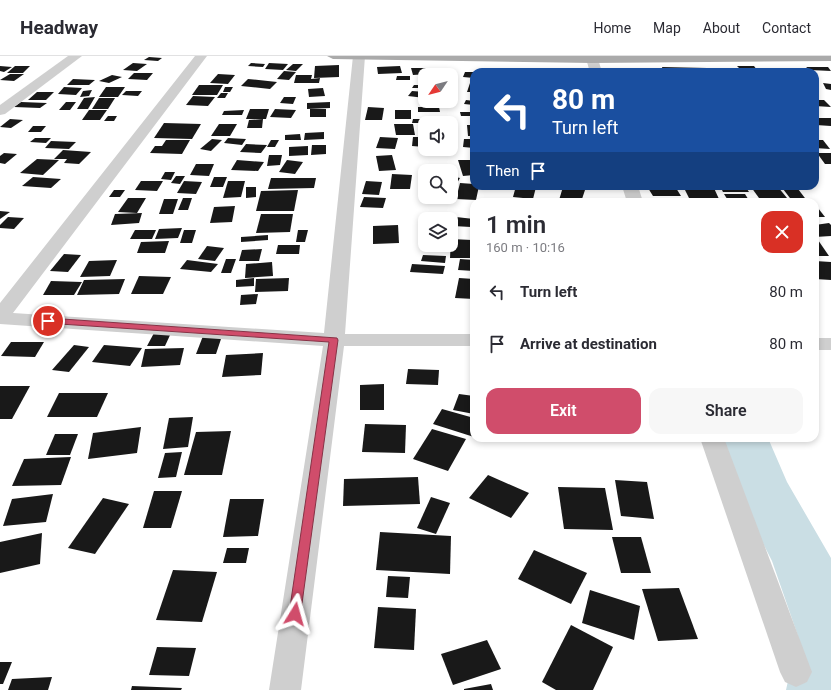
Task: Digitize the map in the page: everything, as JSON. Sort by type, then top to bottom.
[{"type":"main road","points":[[334,56],[592,59],[831,58]]},
{"type":"street","points":[[0,111],[76,56]]},
{"type":"street","points":[[0,317],[200,56]]},
{"type":"street","points":[[285,690],[334,340],[358,56]]},
{"type":"street","points":[[592,59],[595,68]]},
{"type":"street","points":[[0,317],[334,340],[470,340]]},
{"type":"street","points":[[819,344],[831,344]]},
{"type":"street","points":[[713,442],[796,672]]},
{"type":"building","points":[[149,57],[162,58],[158,61],[144,60]]},
{"type":"building","points":[[133,63],[147,64],[137,71],[123,70]]},
{"type":"building","points":[[251,63],[265,64],[263,67],[248,66]]},
{"type":"building","points":[[269,63],[288,64],[283,70],[265,69]]},
{"type":"building","points":[[293,64],[303,64],[296,71],[286,70]]},
{"type":"building","points":[[339,65],[339,77],[314,78],[315,66]]},
{"type":"building","points":[[0,66],[12,67],[4,72],[0,71]]},
{"type":"building","points":[[15,66],[30,66],[23,73],[7,73]]},
{"type":"building","points":[[400,66],[402,73],[378,74],[377,67]]},
{"type":"building","points":[[737,66],[754,66],[756,68],[739,68]]},
{"type":"building","points":[[662,67],[707,68],[662,68]]},
{"type":"building","points":[[806,67],[828,67],[831,71],[819,70],[819,68]]},
{"type":"building","points":[[411,68],[418,68],[418,75],[413,75]]},
{"type":"building","points":[[284,71],[296,72],[289,80],[277,79]]},
{"type":"building","points":[[465,72],[470,72],[470,78],[463,77]]},
{"type":"building","points":[[134,73],[153,73],[147,80],[128,79]]},
{"type":"building","points":[[10,74],[24,74],[14,81],[0,80]]},
{"type":"building","points":[[218,74],[235,75],[228,84],[210,83]]},
{"type":"building","points":[[112,75],[122,77],[109,83],[99,81]]},
{"type":"building","points":[[296,75],[312,75],[311,79],[320,78],[319,83],[294,83]]},
{"type":"building","points":[[397,76],[410,76],[410,80],[396,80]]},
{"type":"building","points":[[73,79],[95,80],[89,85],[67,85]]},
{"type":"building","points":[[248,79],[277,82],[270,89],[241,86]]},
{"type":"building","points":[[470,83],[470,92],[467,92]]},
{"type":"building","points":[[823,83],[831,84],[831,90],[826,89]]},
{"type":"building","points":[[199,85],[223,85],[217,95],[192,95]]},
{"type":"building","points":[[414,85],[418,85],[418,88],[412,88]]},
{"type":"building","points":[[64,87],[82,88],[76,95],[58,94]]},
{"type":"building","points":[[106,87],[125,87],[118,97],[99,97]]},
{"type":"building","points":[[225,87],[233,87],[230,92],[223,92]]},
{"type":"building","points":[[323,88],[325,96],[309,97],[308,89]]},
{"type":"building","points":[[92,90],[89,96],[80,97],[83,91]]},
{"type":"building","points":[[126,91],[142,91],[138,96],[122,95]]},
{"type":"building","points":[[412,91],[418,91],[418,97],[408,96]]},
{"type":"building","points":[[37,92],[54,92],[46,100],[28,100]]},
{"type":"building","points":[[221,93],[228,93],[225,98],[217,98]]},
{"type":"building","points":[[193,96],[215,97],[208,106],[186,105]]},
{"type":"building","points":[[95,97],[88,109],[77,109],[84,98]]},
{"type":"building","points":[[284,97],[296,97],[293,104],[280,103]]},
{"type":"building","points":[[99,98],[115,98],[108,109],[92,109]]},
{"type":"building","points":[[466,100],[470,100],[470,105],[464,104]]},
{"type":"building","points":[[819,100],[824,100],[831,107],[819,106]]},
{"type":"building","points":[[21,102],[47,103],[40,108],[14,107]]},
{"type":"building","points":[[66,102],[76,102],[70,110],[59,110]]},
{"type":"building","points":[[330,102],[330,108],[307,109],[307,103]]},
{"type":"building","points":[[368,107],[384,108],[382,120],[365,120]]},
{"type":"building","points":[[418,108],[439,108],[440,112],[418,112]]},
{"type":"building","points":[[250,109],[269,109],[266,119],[246,119]]},
{"type":"building","points":[[275,109],[296,110],[291,118],[270,117]]},
{"type":"building","points":[[310,109],[326,109],[326,117],[310,117]]},
{"type":"building","points":[[89,110],[107,110],[100,120],[82,120]]},
{"type":"building","points":[[244,110],[242,115],[222,115],[224,111]]},
{"type":"building","points":[[395,110],[411,110],[411,119],[395,119]]},
{"type":"building","points":[[460,112],[470,112],[470,116],[461,116]]},
{"type":"building","points":[[108,116],[117,116],[114,121],[104,121]]},
{"type":"building","points":[[819,118],[831,118],[831,126],[819,125]]},
{"type":"building","points":[[10,119],[23,120],[11,128],[0,127]]},
{"type":"building","points":[[263,119],[262,128],[247,128],[249,120]]},
{"type":"building","points":[[413,119],[418,119],[418,123],[412,123]]},
{"type":"building","points":[[164,123],[201,124],[192,139],[154,138]]},
{"type":"building","points":[[219,124],[237,124],[230,136],[211,136]]},
{"type":"building","points":[[394,124],[413,124],[415,135],[396,135]]},
{"type":"building","points":[[467,125],[470,125],[470,136],[468,136]]},
{"type":"building","points":[[33,126],[46,126],[41,132],[28,132]]},
{"type":"building","points":[[324,132],[324,139],[304,140],[305,133]]},
{"type":"building","points":[[300,134],[301,140],[285,140],[285,135]]},
{"type":"building","points":[[380,137],[398,138],[395,149],[376,148]]},
{"type":"building","points":[[413,137],[418,137],[418,146],[412,146]]},
{"type":"building","points":[[35,138],[51,138],[46,143],[30,142]]},
{"type":"building","points":[[228,138],[246,139],[242,145],[224,143]]},
{"type":"building","points":[[212,139],[222,140],[211,151],[200,149]]},
{"type":"building","points":[[464,139],[470,139],[470,148],[463,147]]},
{"type":"building","points":[[166,140],[190,140],[182,154],[150,153],[155,146],[162,146]]},
{"type":"building","points":[[271,140],[279,140],[275,147],[267,147]]},
{"type":"building","points":[[819,140],[823,140],[830,149],[819,148]]},
{"type":"building","points":[[51,141],[76,142],[69,149],[45,148]]},
{"type":"building","points":[[246,144],[267,145],[261,153],[240,152]]},
{"type":"building","points":[[312,145],[326,145],[326,154],[311,155]]},
{"type":"building","points":[[308,146],[308,155],[289,156],[289,147]]},
{"type":"building","points":[[63,150],[91,152],[79,164],[64,163],[67,159],[54,159]]},
{"type":"building","points":[[4,153],[17,154],[5,164],[0,163],[0,156]]},
{"type":"building","points":[[819,153],[831,153],[831,164],[825,164],[819,156]]},
{"type":"building","points":[[269,155],[282,155],[280,165],[267,166]]},
{"type":"building","points":[[392,155],[396,170],[379,171],[376,156]]},
{"type":"building","points":[[37,159],[59,160],[43,175],[20,173]]},
{"type":"building","points":[[237,160],[264,162],[258,171],[231,170]]},
{"type":"building","points":[[287,160],[303,162],[295,174],[279,172]]},
{"type":"building","points":[[458,160],[470,160],[470,175],[463,176]]},
{"type":"building","points":[[196,164],[214,164],[209,176],[190,175]]},
{"type":"building","points":[[165,172],[175,172],[171,180],[161,179]]},
{"type":"building","points":[[392,174],[412,175],[410,189],[390,189]]},
{"type":"building","points":[[176,176],[185,176],[180,184],[171,183]]},
{"type":"building","points":[[33,177],[61,179],[51,188],[22,186]]},
{"type":"building","points":[[214,177],[227,177],[223,187],[210,187]]},
{"type":"building","points":[[271,178],[316,178],[314,188],[268,189]]},
{"type":"building","points":[[141,181],[163,181],[157,191],[135,190]]},
{"type":"building","points":[[184,181],[202,182],[196,194],[177,193]]},
{"type":"building","points":[[228,181],[245,181],[241,197],[223,198]]},
{"type":"building","points":[[366,181],[382,182],[379,195],[362,194]]},
{"type":"building","points":[[460,183],[470,184],[470,190],[478,190],[476,198],[470,198],[470,200],[458,199]]},
{"type":"building","points":[[246,187],[256,187],[256,197],[246,198]]},
{"type":"building","points":[[114,190],[125,190],[120,197],[109,197]]},
{"type":"building","points":[[298,190],[294,211],[256,211],[261,191]]},
{"type":"building","points":[[515,190],[535,190],[533,198],[513,197]]},
{"type":"building","points":[[562,190],[585,190],[582,198],[560,198]]},
{"type":"building","points":[[649,190],[677,190],[681,196],[653,196]]},
{"type":"building","points":[[685,190],[715,190],[719,198],[689,198]]},
{"type":"building","points":[[722,190],[748,190],[749,192],[723,192]]},
{"type":"building","points":[[753,190],[780,190],[787,198],[759,198]]},
{"type":"building","points":[[784,190],[799,190],[805,198],[790,198]]},
{"type":"building","points":[[724,194],[745,194],[748,198],[726,198]]},
{"type":"building","points":[[364,197],[386,198],[383,208],[360,207]]},
{"type":"building","points":[[128,198],[146,198],[137,213],[118,212]]},
{"type":"building","points":[[183,198],[192,198],[188,210],[178,210]]},
{"type":"building","points":[[164,199],[178,199],[173,214],[159,214]]},
{"type":"building","points":[[235,206],[232,222],[210,223],[214,207]]},
{"type":"building","points":[[819,209],[825,217],[819,217]]},
{"type":"building","points":[[0,211],[10,212],[0,219]]},
{"type":"building","points":[[142,213],[139,223],[111,225],[115,214]]},
{"type":"building","points":[[261,214],[293,214],[290,232],[256,233]]},
{"type":"building","points":[[8,217],[24,218],[14,229],[0,228],[0,225]]},
{"type":"building","points":[[458,217],[470,219],[470,227],[458,226]]},
{"type":"building","points":[[829,223],[831,225],[831,236],[819,237],[819,224]]},
{"type":"building","points":[[398,225],[399,243],[373,244],[373,226]]},
{"type":"building","points":[[182,228],[178,238],[155,239],[159,229]]},
{"type":"building","points":[[135,230],[156,230],[152,239],[130,239]]},
{"type":"building","points":[[184,230],[196,230],[192,243],[180,243]]},
{"type":"building","points":[[298,230],[308,230],[305,242],[296,242]]},
{"type":"building","points":[[268,235],[268,240],[241,242],[241,237]]},
{"type":"building","points":[[458,239],[470,240],[470,258],[450,258],[450,252],[458,252]]},
{"type":"building","points":[[169,241],[165,253],[137,253],[141,242]]},
{"type":"building","points":[[819,241],[829,256],[819,256]]},
{"type":"building","points":[[278,245],[300,245],[299,254],[276,254]]},
{"type":"building","points":[[207,246],[224,248],[215,261],[198,259]]},
{"type":"building","points":[[262,249],[259,261],[239,261],[242,250]]},
{"type":"building","points":[[64,254],[81,255],[68,272],[50,271]]},
{"type":"building","points":[[423,255],[446,256],[445,263],[421,261]]},
{"type":"building","points":[[226,259],[236,259],[231,273],[221,273]]},
{"type":"building","points":[[460,259],[470,260],[470,271],[458,270]]},
{"type":"building","points":[[117,260],[110,276],[80,277],[89,261]]},
{"type":"building","points":[[187,260],[218,264],[211,272],[180,269]]},
{"type":"building","points":[[819,261],[831,262],[831,280],[819,279]]},
{"type":"building","points":[[272,262],[273,276],[245,278],[246,264]]},
{"type":"building","points":[[412,264],[445,266],[443,274],[410,272]]},
{"type":"building","points":[[139,276],[171,277],[163,294],[131,294]]},
{"type":"building","points":[[254,278],[254,286],[236,287],[236,280]]},
{"type":"building","points":[[289,278],[288,291],[255,292],[256,279]]},
{"type":"building","points":[[459,278],[470,279],[470,299],[455,298]]},
{"type":"building","points":[[125,279],[119,294],[77,295],[84,280]]},
{"type":"building","points":[[51,281],[82,282],[74,295],[43,295]]},
{"type":"building","points":[[258,294],[256,304],[240,305],[241,295]]},
{"type":"building","points":[[154,333],[171,333],[165,346],[147,346]]},
{"type":"building","points":[[203,336],[222,336],[216,354],[196,354]]},
{"type":"building","points":[[11,342],[44,342],[35,357],[1,356]]},
{"type":"building","points":[[74,345],[89,347],[69,372],[52,370]]},
{"type":"building","points":[[104,345],[142,348],[130,366],[92,362]]},
{"type":"building","points":[[184,348],[180,365],[141,367],[145,349]]},
{"type":"building","points":[[263,353],[261,375],[222,377],[226,355]]},
{"type":"building","points":[[408,369],[439,370],[438,385],[406,384]]},
{"type":"building","points":[[384,384],[384,410],[360,410],[360,385]]},
{"type":"building","points":[[0,386],[30,386],[12,419],[0,419]]},
{"type":"building","points":[[59,393],[108,393],[97,417],[47,417]]},
{"type":"building","points":[[459,394],[470,395],[470,413],[453,410]]},
{"type":"building","points":[[442,409],[470,417],[470,436],[433,424]]},
{"type":"building","points":[[193,417],[188,447],[163,449],[169,418]]},
{"type":"building","points":[[365,424],[406,425],[405,453],[362,452]]},
{"type":"building","points":[[141,427],[137,453],[88,459],[93,433]]},
{"type":"building","points":[[432,429],[466,439],[448,471],[413,459]]},
{"type":"building","points":[[231,431],[222,475],[184,475],[196,432]]},
{"type":"building","points":[[55,434],[78,434],[70,455],[46,455]]},
{"type":"building","points":[[182,452],[176,477],[158,478],[165,453]]},
{"type":"building","points":[[71,457],[61,485],[12,486],[24,459]]},
{"type":"building","points":[[488,475],[529,493],[511,518],[469,498]]},
{"type":"building","points":[[418,477],[420,504],[343,506],[344,479]]},
{"type":"building","points":[[615,480],[647,482],[654,519],[621,516]]},
{"type":"building","points":[[558,487],[605,488],[613,530],[564,529]]},
{"type":"building","points":[[154,491],[182,491],[171,528],[143,528]]},
{"type":"building","points":[[53,494],[46,522],[3,526],[12,499]]},
{"type":"building","points":[[431,497],[450,503],[436,534],[417,528]]},
{"type":"building","points":[[103,498],[129,504],[95,554],[68,548]]},
{"type":"building","points":[[230,499],[264,499],[258,536],[223,537]]},
{"type":"building","points":[[380,532],[451,536],[450,574],[376,570]]},
{"type":"building","points":[[42,533],[40,564],[0,573],[0,542]]},
{"type":"building","points":[[612,537],[641,537],[651,573],[621,573]]},
{"type":"building","points":[[227,548],[249,548],[246,563],[223,563]]},
{"type":"building","points":[[534,550],[587,573],[571,604],[518,579]]},
{"type":"building","points":[[173,570],[217,572],[202,622],[156,620]]},
{"type":"building","points":[[388,576],[410,577],[408,598],[386,597]]},
{"type":"building","points":[[679,588],[698,639],[658,641],[642,589]]},
{"type":"building","points":[[590,590],[640,606],[634,640],[582,623]]},
{"type":"building","points":[[378,607],[416,609],[414,650],[374,648]]},
{"type":"building","points":[[571,625],[613,647],[593,690],[556,690],[542,682]]},
{"type":"building","points":[[487,640],[501,669],[453,685],[441,654]]},
{"type":"building","points":[[157,647],[196,648],[189,676],[149,675]]},
{"type":"building","points":[[0,662],[12,662],[3,684],[0,684]]},
{"type":"building","points":[[52,677],[48,690],[8,690],[12,679]]},
{"type":"building","points":[[491,684],[493,690],[464,690],[464,689]]},
{"type":"building","points":[[132,686],[182,688],[181,690],[131,690]]},
{"type":"waterway","points":[[744,442],[761,486],[802,560],[831,636],[821,690]]},
{"type":"route","points":[[48,321],[334,340],[295,614]]}]
